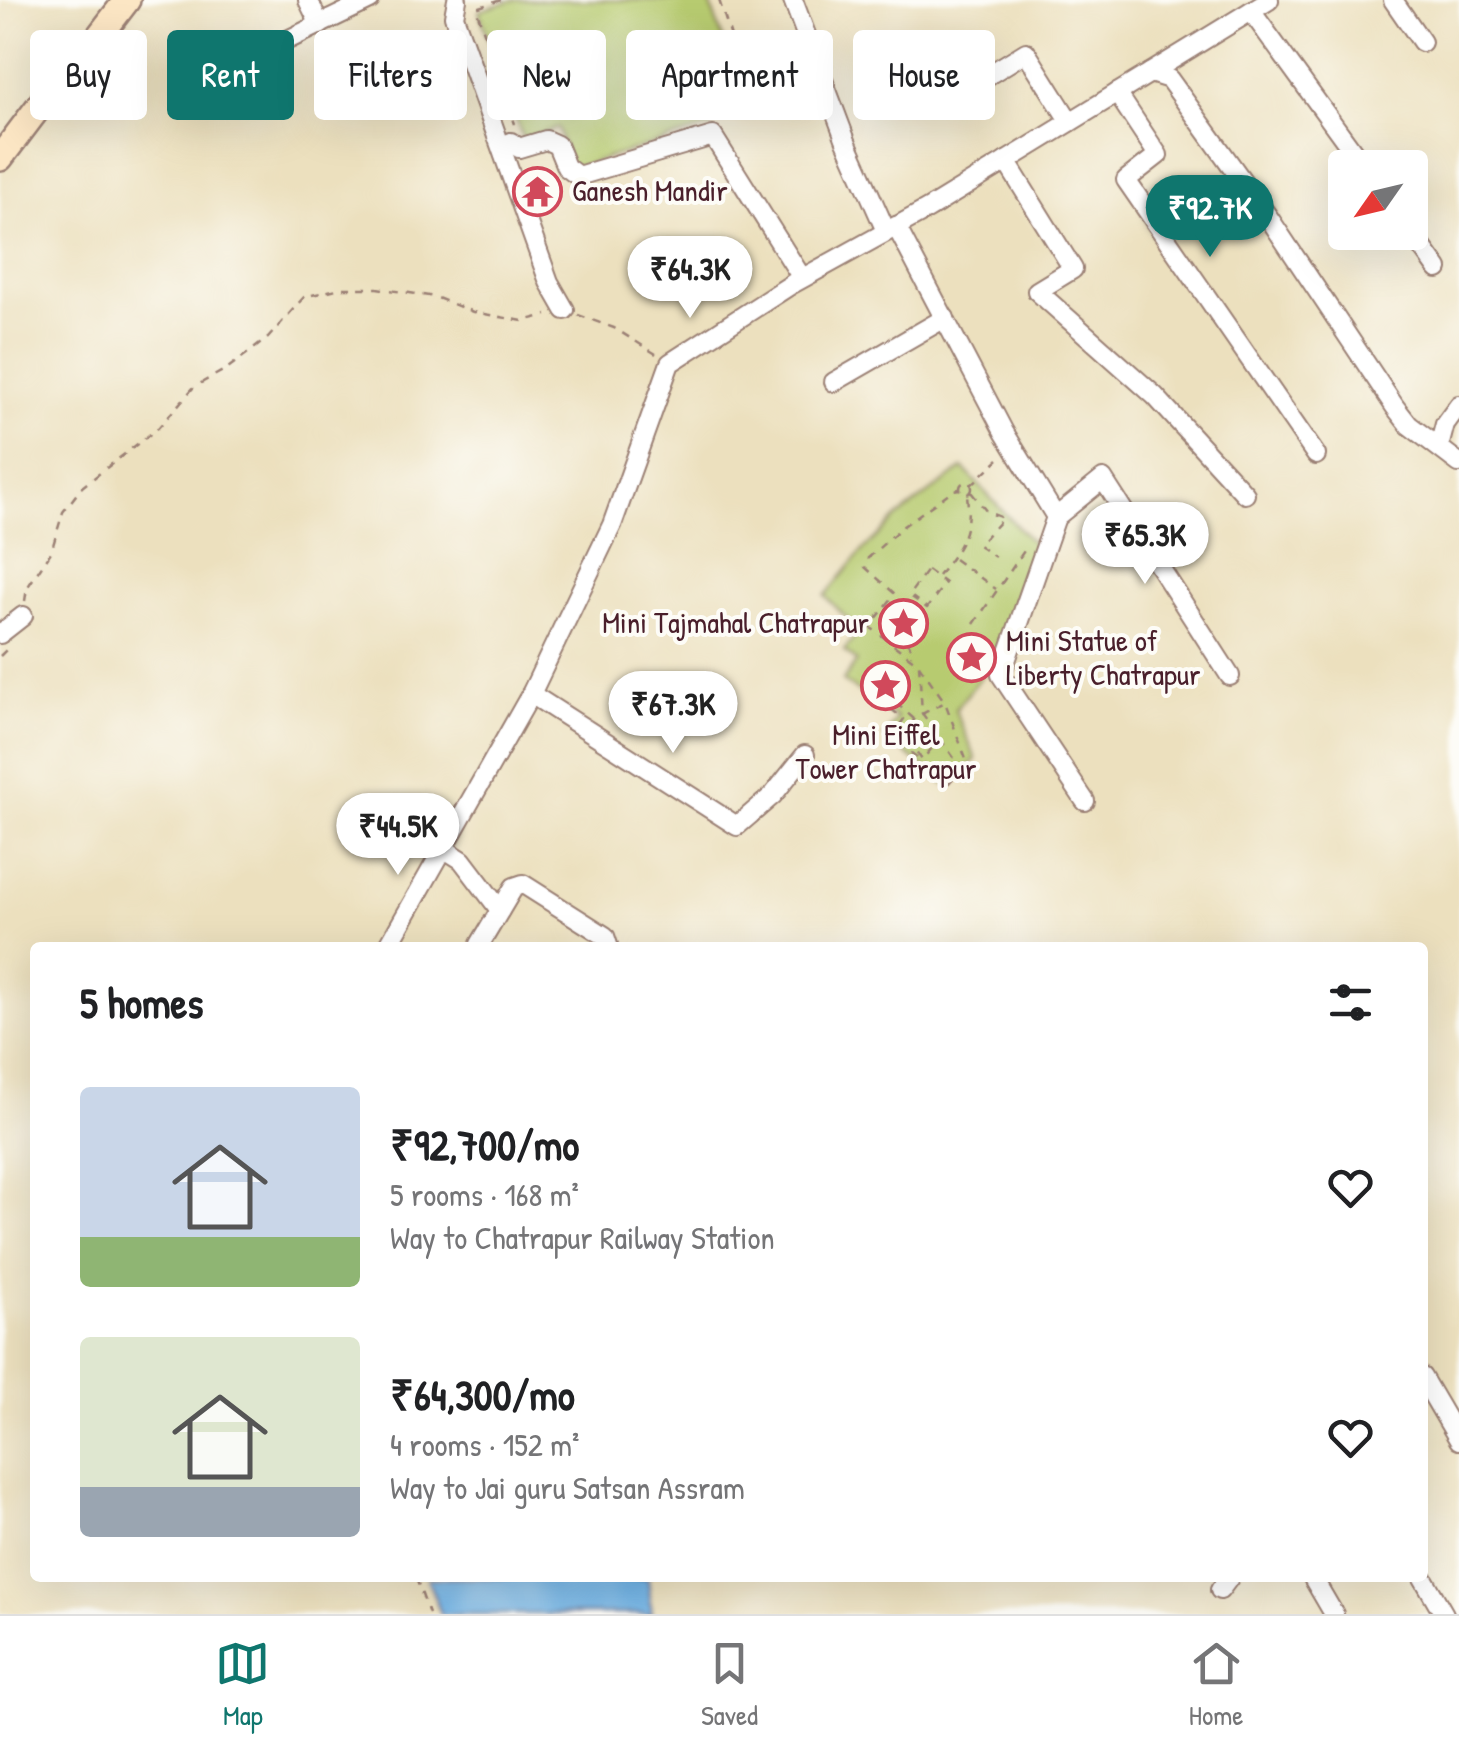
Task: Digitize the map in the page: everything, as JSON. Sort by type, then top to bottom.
[{"type":"street","points":[[0,158],[62,76],[78,64],[127,0]]},
{"type":"street","points":[[308,0],[320,25]]},
{"type":"street","points":[[294,37],[370,0]]},
{"type":"street","points":[[458,0],[454,16],[550,282],[566,310]]},
{"type":"street","points":[[793,0],[846,141],[890,229],[945,318],[1014,448],[1056,517]]},
{"type":"street","points":[[390,942],[531,694],[612,525],[670,363],[802,278],[1006,161],[1268,0]]},
{"type":"street","points":[[1393,0],[1422,42]]},
{"type":"street","points":[[1251,11],[1352,150]]},
{"type":"street","points":[[995,71],[1026,52],[1070,122]]},
{"type":"street","points":[[1150,74],[1170,79],[1269,218],[1395,408],[1410,425],[1459,463]]},
{"type":"street","points":[[1117,93],[1158,155],[1126,180],[1316,455]]},
{"type":"street","points":[[517,144],[546,140],[557,145],[566,167],[578,176],[713,136],[802,278]]},
{"type":"street","points":[[1006,161],[1073,269],[1038,291],[1155,396],[1246,494]]},
{"type":"street","points":[[1425,250],[1438,268]]},
{"type":"street","points":[[834,382],[945,318]]},
{"type":"street","points":[[1439,447],[1445,424],[1459,405]]},
{"type":"street","points":[[1085,801],[1001,675],[1056,517],[1103,479],[1230,676]]},
{"type":"street","points":[[5,640],[23,616]]},
{"type":"street","points":[[531,694],[737,826],[773,796],[805,755]]},
{"type":"street","points":[[444,848],[462,860],[500,910]]},
{"type":"street","points":[[481,942],[514,887],[523,884],[605,936],[607,942]]},
{"type":"street","points":[[1428,1387],[1459,1440]]},
{"type":"street","points":[[1440,1407],[1459,1402]]},
{"type":"street","points":[[1316,1582],[1334,1614]]},
{"type":"street","points":[[1425,1582],[1444,1614]]},
{"type":"path","points":[[501,0],[476,8],[517,144]]},
{"type":"path","points":[[719,0],[729,30]]},
{"type":"path","points":[[23,616],[27,588],[51,552],[63,512],[82,487],[158,428],[194,388],[268,338],[304,297],[341,288],[377,288],[435,297],[472,312],[524,321],[566,310],[614,328],[670,363]]},
{"type":"path","points":[[937,577],[968,530],[970,485],[1014,448]]},
{"type":"path","points":[[914,719],[896,702],[890,710],[904,719],[891,737],[949,783],[966,762],[945,702],[918,664],[870,627],[895,594],[866,567],[866,560],[952,490],[965,482],[970,485]]},
{"type":"path","points":[[960,488],[987,512],[1003,518],[978,545],[995,557]]},
{"type":"path","points":[[974,624],[1026,548]]},
{"type":"path","points":[[952,557],[998,590]]},
{"type":"path","points":[[927,570],[937,577],[945,583],[928,608],[909,595],[927,570]]},
{"type":"path","points":[[913,612],[919,602]]},
{"type":"path","points":[[908,643],[924,620],[900,603],[884,626],[908,643],[910,658]]},
{"type":"path","points":[[0,656],[5,640]]},
{"type":"path","points":[[918,664],[922,713],[954,758]]},
{"type":"path","points":[[940,739],[922,760],[911,744],[900,740],[914,719],[945,702]]},
{"type":"path","points":[[417,1582],[429,1614]]},
{"type":"green space","points":[[512,0],[709,0],[719,30],[626,30],[626,120],[710,120],[712,127],[570,169],[558,128],[523,139],[516,120],[606,120],[606,30],[487,30],[487,34],[479,11]]},
{"type":"green space","points":[[963,468],[1034,545],[995,659],[955,710],[976,759],[949,787],[884,736],[897,718],[843,681],[857,661],[844,651],[859,631],[825,596],[896,518]]},
{"type":"water","points":[[429,1582],[648,1582],[652,1614],[441,1614]]},
{"type":"place","name":"Ganesh Mandir","points":[[537,191]]},
{"type":"place","name":"Mini Tajmahal Chatrapur","points":[[904,623]]},
{"type":"place","name":"Mini Statue of Liberty Chatrapur","points":[[971,658]]},
{"type":"place","name":"Mini Eiffel Tower Chatrapur","points":[[886,686]]}]
